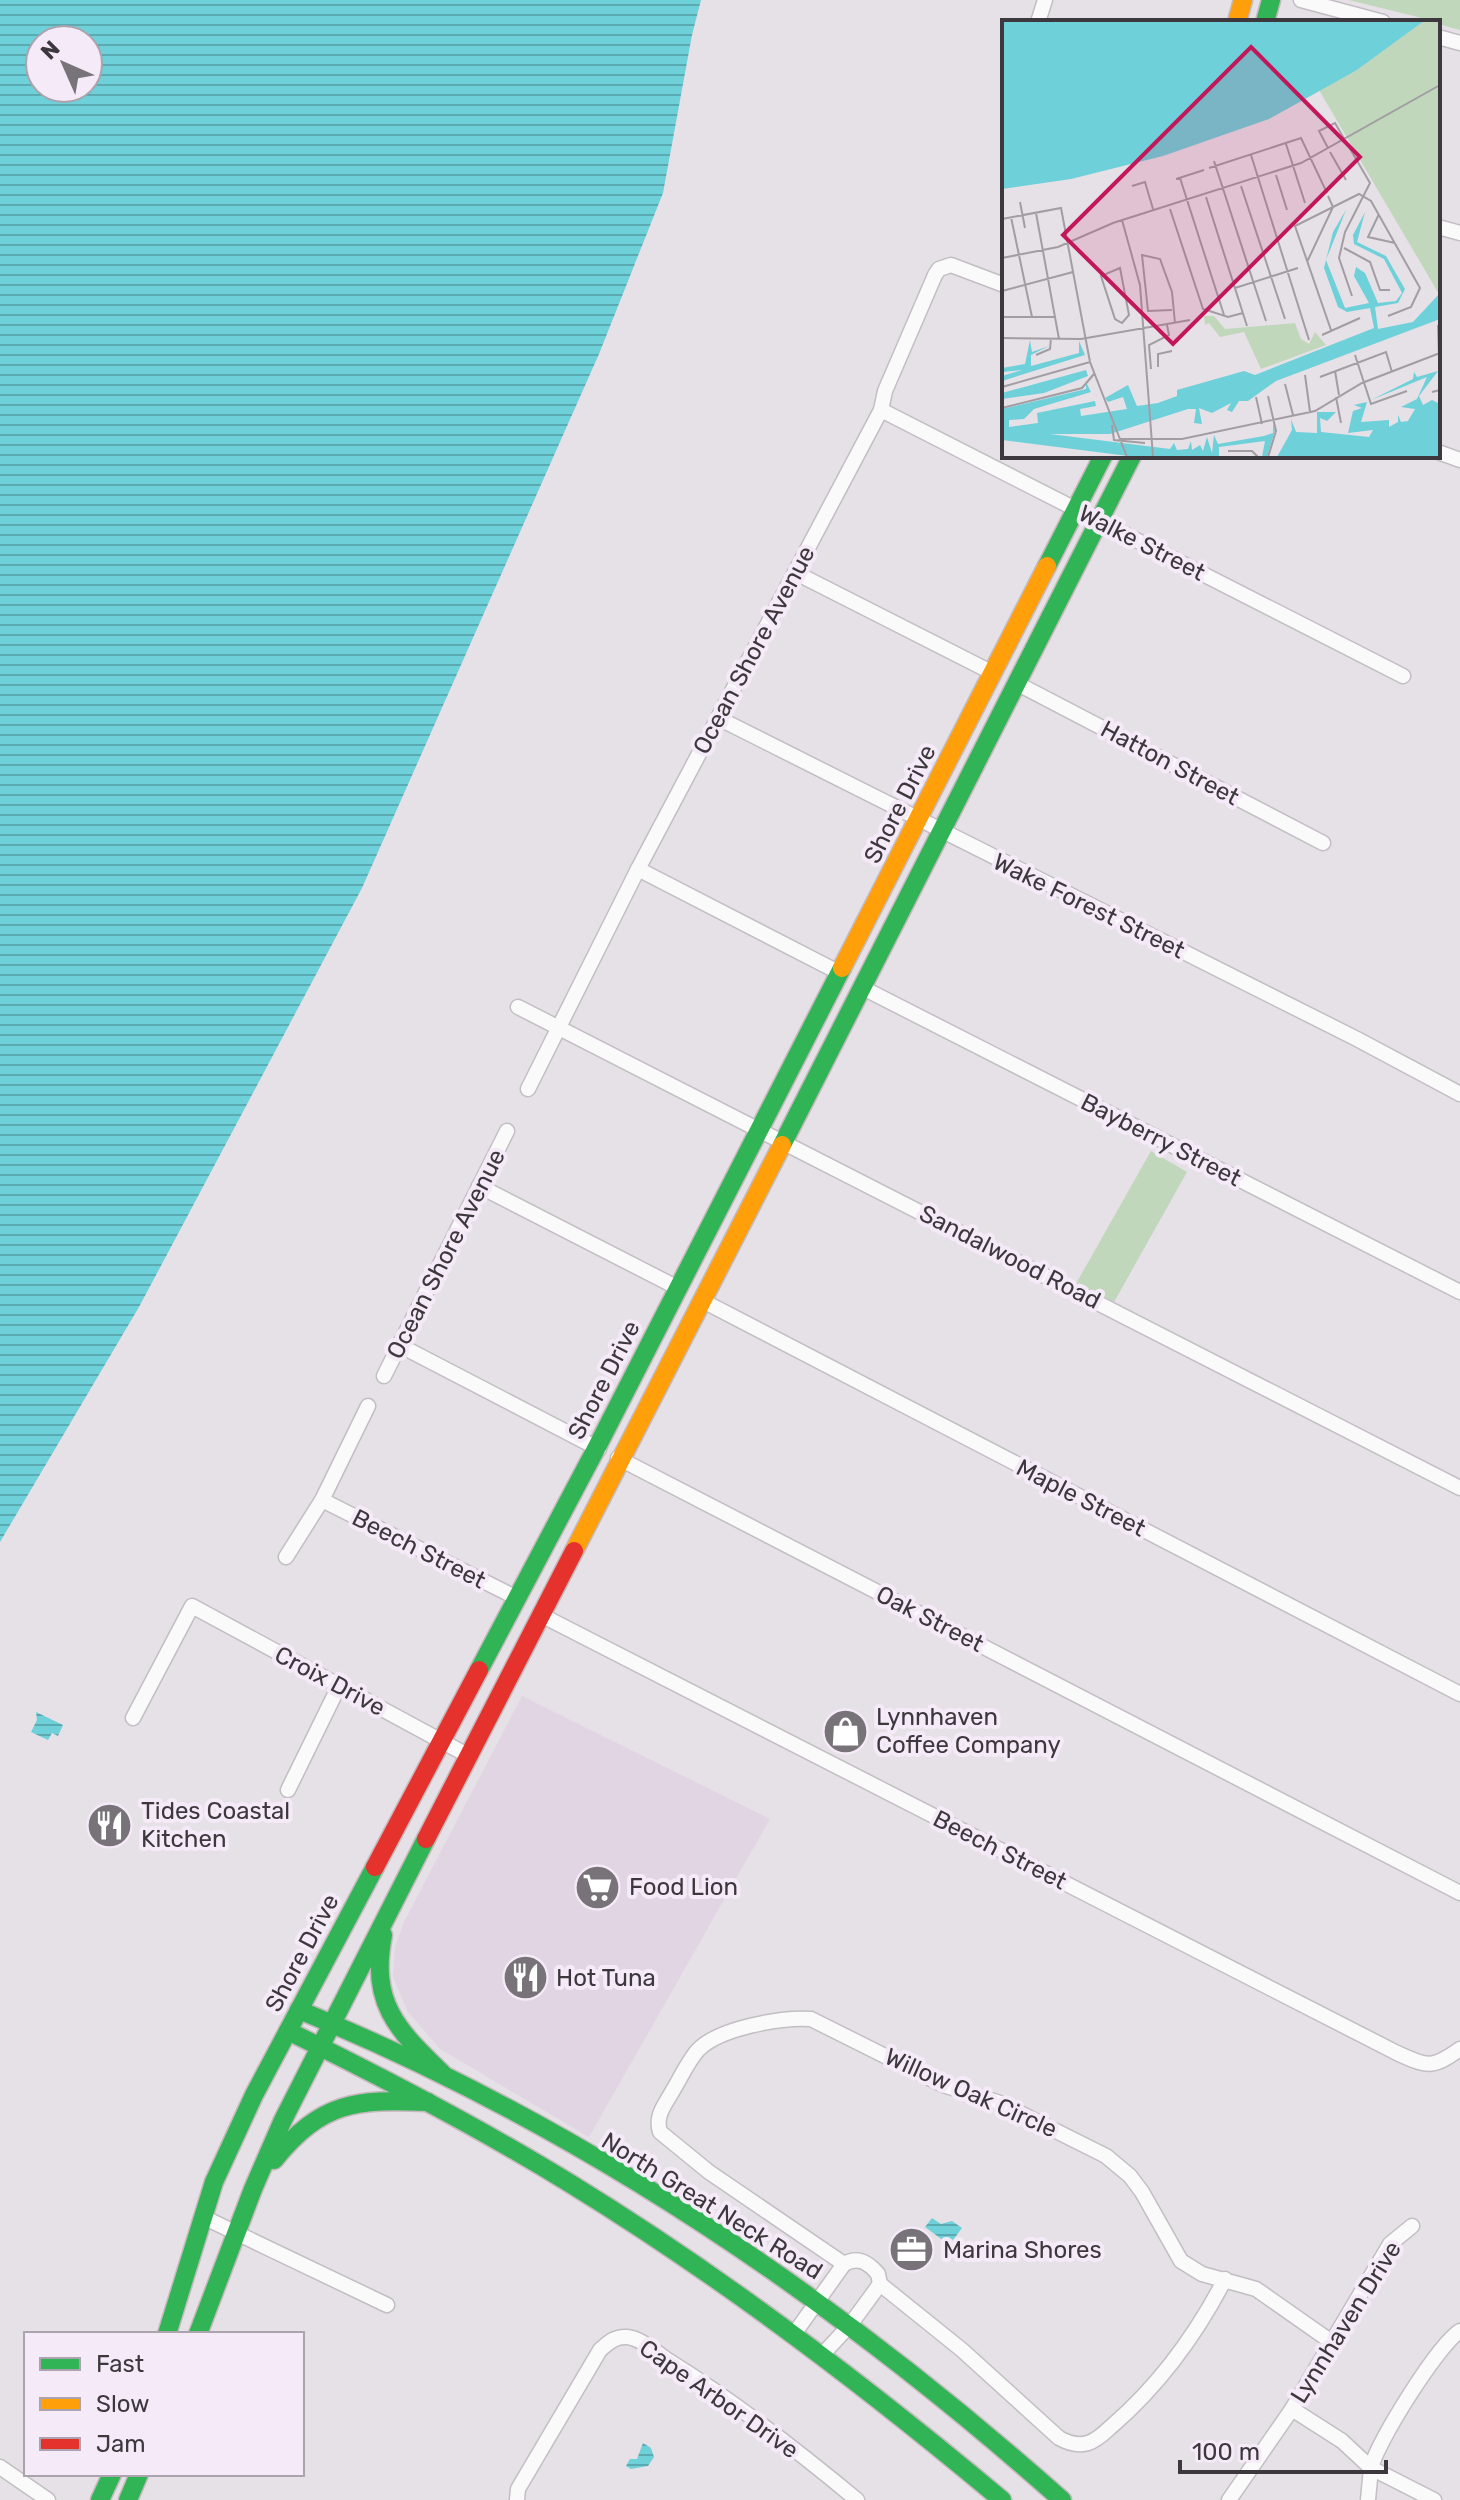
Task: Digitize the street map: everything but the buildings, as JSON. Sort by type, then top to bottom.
[{"type":"main road","points":[[1238,20],[1243,0]]},
{"type":"main road","points":[[1266,20],[1271,0]]},
{"type":"main road","name":"Shore Drive","points":[[168,2332],[214,2182],[254,2095],[597,1447],[1102,458]]},
{"type":"main road","name":"Shore Drive","points":[[199,2332],[253,2189],[319,2046],[703,1301],[1131,458]]},
{"type":"main road","points":[[392,1905],[379,1950],[382,1992],[398,2029],[442,2073]]},
{"type":"main road","name":"North Great Neck Road","points":[[299,2010],[442,2073],[634,2181],[728,2240],[850,2325],[1012,2454],[1062,2500]]},
{"type":"main road","points":[[288,2031],[428,2102],[631,2220],[794,2334],[893,2408],[1002,2500]]},
{"type":"main road","points":[[253,2189],[280,2151],[309,2122],[324,2113],[364,2100],[428,2102]]},
{"type":"main road","points":[[100,2500],[111,2476]]},
{"type":"main road","points":[[128,2500],[138,2476]]},
{"type":"street","points":[[1039,20],[1045,0]]},
{"type":"street","points":[[1301,0],[1376,20]]},
{"type":"street","points":[[1440,38],[1460,43]]},
{"type":"street","points":[[1440,228],[1460,233]]},
{"type":"street","name":"Ocean Shore Avenue","points":[[528,1089],[638,869],[881,410],[885,391],[939,269],[951,265],[1002,284]]},
{"type":"street","name":"Walke Street","points":[[881,410],[1403,676]]},
{"type":"street","points":[[1440,453],[1460,460]]},
{"type":"street","points":[[796,573],[993,673]]},
{"type":"street","name":"Hatton Street","points":[[1018,684],[1323,843]]},
{"type":"street","name":"Wake Forest Street","points":[[718,718],[1357,1039],[1460,1094]]},
{"type":"street","points":[[638,869],[840,973]]},
{"type":"street","name":"Bayberry Street","points":[[863,988],[1460,1292]]},
{"type":"street","points":[[518,1007],[559,1027]]},
{"type":"street","name":"Sandalwood Road","points":[[559,1027],[1460,1488]]},
{"type":"street","name":"Ocean Shore Avenue","points":[[384,1376],[507,1131]]},
{"type":"street","points":[[479,1186],[678,1288]]},
{"type":"street","name":"Maple Street","points":[[703,1301],[1460,1694]]},
{"type":"street","name":"Oak Street","points":[[399,1345],[1460,1893]]},
{"type":"street","points":[[286,1557],[322,1500],[368,1406]]},
{"type":"street","name":"Beech Street","points":[[322,1500],[517,1598]]},
{"type":"street","name":"Croix Drive","points":[[133,1718],[192,1606],[469,1756]]},
{"type":"street","name":"Beech Street","points":[[541,1615],[1397,2053],[1423,2065],[1433,2065],[1460,2049]]},
{"type":"street","points":[[288,1790],[339,1686]]},
{"type":"street","name":"Willow Oak Circle","points":[[1225,2279],[1210,2308],[1156,2382],[1108,2430],[1095,2440],[1078,2445],[1059,2438],[962,2350],[880,2284],[878,2274],[865,2262],[844,2264],[709,2172],[660,2132],[659,2115],[696,2052],[710,2040],[760,2024],[796,2018],[811,2019],[943,2085],[1000,2103],[1116,2163],[1142,2192],[1181,2261],[1202,2274],[1225,2279],[1256,2289],[1333,2343]]},
{"type":"street","points":[[203,2217],[387,2305]]},
{"type":"street","name":"Lynnhaven Drive","points":[[1229,2500],[1292,2409],[1390,2244],[1412,2226]]},
{"type":"street","points":[[794,2334],[844,2264]]},
{"type":"street","points":[[822,2355],[850,2325],[880,2284]]},
{"type":"street","points":[[1368,2500],[1374,2455],[1443,2345],[1460,2331]]},
{"type":"street","name":"Cape Arbor Drive","points":[[517,2500],[518,2489],[600,2350],[609,2341],[627,2337],[636,2339],[761,2423],[857,2500]]},
{"type":"street","points":[[1292,2409],[1342,2441],[1371,2468],[1434,2500]]},
{"type":"street","points":[[0,2467],[48,2500]]},
{"type":"shaded area","points":[[522,1696],[770,1819],[589,2137],[440,2049],[408,2012],[393,1977],[395,1947],[404,1922]]},
{"type":"green space","points":[[1349,0],[1460,0],[1460,30],[1440,25],[1440,20]]},
{"type":"green space","points":[[1151,1151],[1187,1172],[1114,1302],[1077,1282]]},
{"type":"water","points":[[0,0],[701,0],[663,193],[599,354],[362,888],[139,1307],[0,1542]]},
{"type":"water","points":[[36,1712],[63,1725],[58,1736],[52,1733],[48,1740],[31,1732],[37,1720]]},
{"type":"water","points":[[932,2218],[941,2224],[952,2221],[962,2228],[953,2240],[944,2241],[925,2227]]},
{"type":"water","points":[[643,2443],[651,2448],[654,2457],[648,2466],[631,2469],[626,2466],[630,2459],[637,2459]]},
{"type":"traffic: fast","points":[[1266,20],[1271,0]]},
{"type":"traffic: fast","points":[[1047,566],[1102,458]]},
{"type":"traffic: fast","points":[[782,1145],[1131,458]]},
{"type":"traffic: fast","points":[[479,1670],[842,968]]},
{"type":"traffic: fast","points":[[199,2332],[283,2120],[426,1839]]},
{"type":"traffic: fast","points":[[168,2332],[214,2182],[254,2095],[375,1867]]},
{"type":"traffic: fast","points":[[383,1935],[380,1979],[390,2013],[442,2073]]},
{"type":"traffic: fast","points":[[299,2010],[403,2056],[505,2107],[701,2223],[887,2355],[1062,2500]]},
{"type":"traffic: fast","points":[[288,2031],[467,2123],[628,2220],[792,2334],[1002,2500]]},
{"type":"traffic: fast","points":[[274,2160],[308,2126],[342,2108],[360,2103],[428,2102]]},
{"type":"traffic: fast","points":[[100,2500],[111,2476]]},
{"type":"traffic: fast","points":[[128,2500],[138,2476]]},
{"type":"traffic: slow","points":[[1238,20],[1243,0]]},
{"type":"traffic: slow","points":[[842,968],[1047,566]]},
{"type":"traffic: slow","points":[[574,1551],[782,1145]]},
{"type":"traffic: jam","points":[[426,1839],[574,1551]]},
{"type":"traffic: jam","points":[[375,1867],[479,1670]]},
{"type":"place","name":"Lynnhaven Coffee Company","points":[[845,1731]]},
{"type":"place","name":"Tides Coastal Kitchen","points":[[110,1825]]},
{"type":"place","name":"Food Lion","points":[[598,1887]]},
{"type":"place","name":"Hot Tuna","points":[[525,1978]]},
{"type":"place","name":"Marina Shores","points":[[912,2250]]}]
